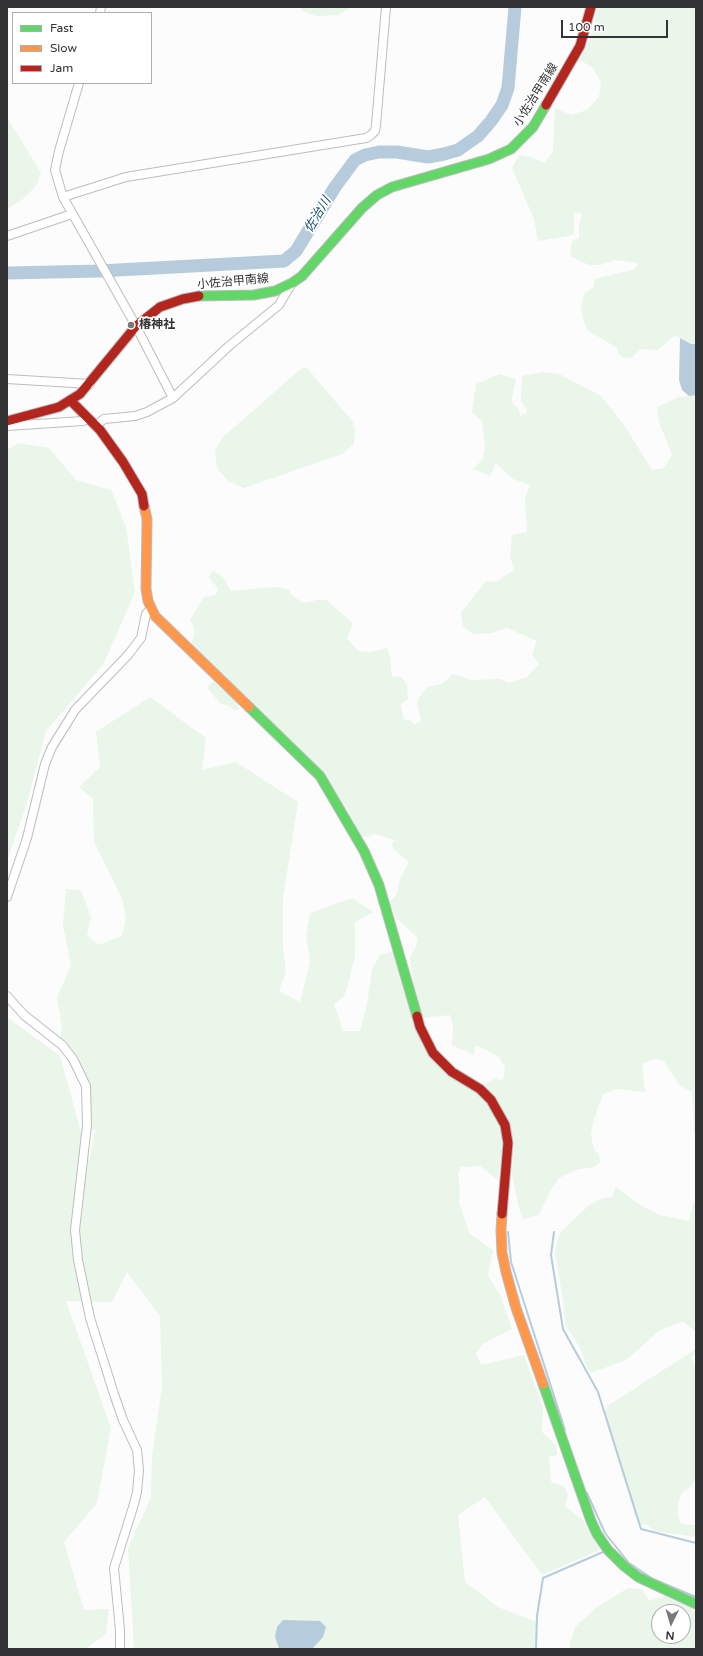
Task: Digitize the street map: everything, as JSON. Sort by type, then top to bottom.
[{"type":"street","points":[[63,197],[126,177],[366,138],[375,131],[376,126],[386,7]]},
{"type":"street","name":"小佐治甲南線","points":[[7,421],[59,406],[80,394],[90,384],[136,326],[160,307],[183,299],[200,296],[254,295],[275,291],[292,284],[317,260],[362,208],[377,195],[392,187],[489,159],[511,149],[533,127],[580,46],[591,7]]},
{"type":"street","points":[[79,84],[55,170],[63,197],[136,326],[173,398]]},
{"type":"street","points":[[7,236],[72,214]]},
{"type":"street","points":[[96,426],[104,419],[135,416],[147,412],[173,398],[229,346],[279,305],[292,284]]},
{"type":"street","points":[[7,379],[90,384]]},
{"type":"street","points":[[70,400],[96,426],[123,462],[142,494],[147,519],[146,589],[151,609],[167,628],[320,776],[364,851],[384,899],[420,1027],[426,1041],[433,1053],[442,1063],[452,1072],[480,1089],[491,1100],[505,1125],[508,1143],[501,1230],[502,1253],[506,1272],[516,1308],[591,1521],[597,1534],[608,1550],[638,1577],[696,1604]]},
{"type":"street","points":[[7,426],[83,421],[88,418]]},
{"type":"street","points":[[7,897],[27,838],[46,764],[52,747],[74,710],[128,655],[141,638],[146,614],[151,609]]},
{"type":"street","points":[[7,996],[24,1015],[62,1045],[74,1060],[86,1086],[86,1124],[75,1230],[78,1260],[90,1318],[121,1414],[137,1450],[139,1470],[137,1492],[134,1504],[114,1568],[120,1630],[120,1649]]},
{"type":"green space","points":[[300,7],[352,7],[338,15],[316,16],[302,11]]},
{"type":"green space","points":[[598,7],[693,7],[696,10],[696,344],[691,344],[675,335],[658,350],[641,349],[631,358],[621,357],[616,347],[588,331],[583,320],[581,304],[585,293],[593,288],[595,279],[635,269],[638,263],[616,260],[600,265],[589,265],[570,256],[572,241],[579,238],[579,225],[582,214],[574,212],[574,234],[538,241],[534,219],[512,168],[519,155],[531,157],[544,163],[553,152],[555,108],[571,115],[587,110],[599,97],[601,82],[593,68],[580,60],[592,34]]},
{"type":"green space","points":[[7,117],[41,173],[36,186],[23,199],[7,209]]},
{"type":"green space","points":[[303,367],[308,369],[353,422],[355,431],[354,444],[342,454],[244,488],[228,481],[217,468],[215,450],[223,437]]},
{"type":"green space","points":[[543,372],[559,374],[601,396],[624,425],[652,470],[664,468],[672,455],[659,422],[657,407],[679,397],[696,395],[696,1134],[694,1133],[692,1092],[680,1086],[664,1061],[653,1059],[642,1064],[645,1092],[617,1089],[603,1094],[593,1122],[591,1135],[594,1150],[599,1153],[600,1162],[594,1167],[576,1170],[559,1178],[550,1191],[539,1215],[523,1219],[512,1176],[514,1143],[509,1122],[484,1085],[494,1079],[503,1080],[505,1068],[499,1057],[487,1050],[475,1045],[474,1055],[452,1045],[453,1027],[450,1015],[422,1018],[415,996],[410,957],[416,946],[418,938],[395,917],[389,902],[397,894],[400,879],[409,862],[391,845],[395,840],[375,834],[369,837],[361,836],[347,809],[321,773],[191,645],[195,631],[190,620],[204,597],[215,595],[218,589],[209,577],[213,571],[223,577],[231,591],[274,587],[288,589],[294,597],[304,603],[317,600],[327,600],[353,624],[347,638],[358,651],[370,652],[387,648],[390,657],[392,676],[401,677],[407,684],[408,699],[401,704],[403,719],[412,721],[414,725],[421,721],[417,701],[427,687],[442,684],[453,674],[472,680],[500,679],[509,683],[527,677],[539,664],[532,654],[537,641],[507,628],[491,633],[473,634],[463,626],[461,613],[486,581],[496,582],[514,570],[510,556],[512,535],[527,532],[525,499],[530,485],[513,479],[496,463],[490,476],[473,469],[483,459],[485,447],[482,422],[472,412],[476,384],[500,374],[516,379],[512,398],[513,405],[519,409],[520,416],[526,413],[527,409],[521,401],[522,376]]},
{"type":"green space","points":[[18,443],[49,448],[76,480],[111,490],[126,527],[135,592],[103,665],[46,731],[26,806],[7,861],[7,450]]},
{"type":"green space","points":[[213,681],[238,703],[239,710],[235,711],[229,706],[221,704],[207,688]]},
{"type":"green space","points":[[150,697],[206,738],[202,770],[236,762],[298,802],[283,898],[283,947],[286,972],[279,991],[300,1002],[310,962],[306,936],[310,913],[352,898],[373,912],[355,922],[355,956],[345,995],[334,1004],[343,1031],[360,1031],[367,1005],[372,969],[381,954],[395,951],[420,1037],[494,1110],[504,1137],[498,1180],[480,1166],[461,1167],[458,1172],[460,1192],[459,1202],[469,1233],[493,1250],[488,1275],[501,1297],[512,1329],[483,1344],[476,1353],[481,1365],[524,1355],[543,1407],[542,1432],[556,1445],[557,1455],[549,1457],[551,1482],[564,1486],[568,1495],[565,1506],[582,1519],[602,1549],[542,1575],[485,1497],[458,1515],[465,1582],[498,1607],[536,1622],[537,1649],[134,1649],[128,1548],[151,1498],[152,1456],[162,1387],[160,1316],[127,1272],[112,1302],[66,1301],[111,1428],[97,1503],[64,1542],[84,1610],[109,1609],[106,1634],[86,1649],[7,1649],[7,1017],[60,1056],[89,1161],[95,1130],[89,1131],[89,1087],[60,1040],[62,1028],[57,997],[71,966],[63,925],[66,889],[81,890],[91,917],[87,935],[98,945],[122,936],[126,919],[123,901],[94,841],[93,799],[79,787],[100,767],[96,732]]},
{"type":"green space","points":[[616,1187],[637,1203],[660,1215],[689,1221],[693,1204],[696,1202],[696,1332],[682,1321],[659,1331],[626,1360],[591,1373],[585,1364],[582,1351],[565,1324],[564,1305],[555,1254],[557,1241],[561,1232],[587,1207],[600,1199],[612,1197]]},
{"type":"green space","points":[[696,1349],[696,1354],[692,1356],[696,1374],[696,1478],[690,1487],[682,1493],[678,1503],[678,1515],[681,1524],[696,1525],[696,1537],[654,1531],[646,1524],[639,1526],[604,1413],[609,1405]]},
{"type":"green space","points":[[628,1588],[642,1589],[649,1601],[664,1596],[683,1604],[651,1604],[651,1644],[691,1644],[691,1608],[696,1614],[696,1649],[570,1649],[575,1627],[597,1607]]},
{"type":"water","points":[[680,338],[691,344],[696,344],[696,395],[689,396],[682,390],[679,380]]},
{"type":"water","points":[[283,1620],[320,1621],[326,1627],[323,1637],[312,1649],[279,1648],[275,1637],[277,1627]]},
{"type":"waterway","name":"佐治川","points":[[7,273],[100,271],[284,261],[296,251],[335,187],[355,160],[365,155],[379,152],[397,152],[428,157],[444,154],[458,150],[478,136],[502,105],[508,88],[515,7]]},
{"type":"waterway","points":[[508,1232],[511,1262],[565,1430]]},
{"type":"waterway","points":[[554,1232],[551,1255],[563,1329],[598,1392],[641,1529],[696,1543]]},
{"type":"waterway","points":[[587,1493],[605,1533],[629,1563],[653,1579],[696,1597]]},
{"type":"waterway","points":[[536,1649],[537,1616],[543,1578],[603,1552],[605,1553]]},
{"type":"traffic: fast","points":[[199,296],[254,295],[275,291],[292,283],[302,276],[362,208],[377,195],[392,187],[489,159],[511,149],[533,127],[546,105]]},
{"type":"traffic: fast","points":[[249,707],[320,776],[364,851],[379,885],[417,1016]]},
{"type":"traffic: fast","points":[[543,1384],[591,1521],[597,1534],[608,1550],[638,1577],[696,1604]]},
{"type":"traffic: slow","points":[[144,506],[147,519],[146,589],[148,601],[155,616],[249,707]]},
{"type":"traffic: slow","points":[[502,1214],[502,1253],[506,1272],[516,1308],[543,1384]]},
{"type":"traffic: jam","points":[[546,105],[580,46],[591,7]]},
{"type":"traffic: jam","points":[[7,421],[59,407],[80,394],[136,326],[160,307],[183,299],[199,296]]},
{"type":"traffic: jam","points":[[70,400],[100,430],[123,462],[142,494],[144,506]]},
{"type":"traffic: jam","points":[[417,1016],[420,1027],[433,1053],[452,1072],[480,1089],[491,1100],[505,1125],[508,1143],[502,1214]]},
{"type":"place","name":"椿神社","points":[[131,325]]}]
